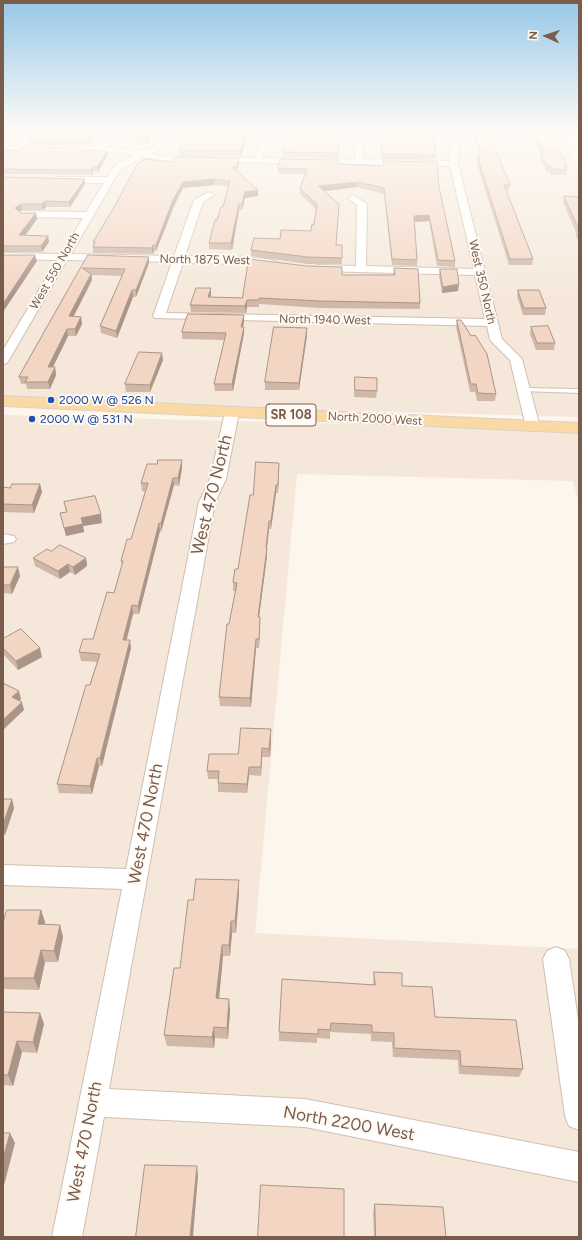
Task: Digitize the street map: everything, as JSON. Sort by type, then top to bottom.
[{"type":"main road","name":"North 2000 West","points":[[3,401],[579,428]]},
{"type":"street","name":"West 550 North","points":[[3,360],[105,187]]},
{"type":"street","name":"West 350 North","points":[[459,187],[496,340],[516,359],[533,427]]},
{"type":"street","points":[[178,259],[199,200],[209,195]]},
{"type":"street","points":[[353,198],[362,204],[361,269]]},
{"type":"street","points":[[22,214],[88,216]]},
{"type":"street","name":"North 1875 West","points":[[3,256],[256,261],[285,265]]},
{"type":"street","name":"North 1940 West","points":[[178,259],[159,316],[492,323]]},
{"type":"street","points":[[307,268],[479,272]]},
{"type":"street","name":"West 470 North","points":[[67,1237],[207,502],[218,479],[232,412]]},
{"type":"street","points":[[3,875],[135,879]]},
{"type":"street","points":[[556,959],[579,1116]]},
{"type":"street","name":"North 2200 West","points":[[93,1103],[127,1103],[305,1113],[579,1167]]},
{"type":"lane","points":[[524,390],[579,391]]},
{"type":"shaded area","points":[[3,187],[579,187],[579,417],[3,401]]},
{"type":"shaded area","points":[[3,415],[579,430],[579,504],[573,481],[297,474],[255,933],[579,949],[579,1237],[3,1237]]},
{"type":"building","points":[[3,187],[80,187],[69,202],[45,201],[42,204],[21,204],[15,208],[21,213],[36,213],[19,235],[48,236],[41,246],[3,246]]},
{"type":"building","points":[[125,187],[180,187],[173,200],[156,245],[153,245],[152,248],[93,247],[95,242],[93,242]]},
{"type":"building","points":[[228,187],[254,187],[258,190],[245,192],[242,204],[239,204],[231,243],[209,243],[215,220],[217,220],[221,207],[223,207]]},
{"type":"building","points":[[301,187],[319,187],[339,204],[336,245],[342,245],[342,258],[307,257],[251,250],[254,238],[280,239],[281,230],[311,231],[312,224],[314,225],[317,204],[300,189]]},
{"type":"building","points":[[379,187],[439,187],[455,261],[438,260],[429,215],[414,216],[417,260],[392,259],[384,188]]},
{"type":"building","points":[[487,187],[505,187],[533,259],[510,259]]},
{"type":"building","points":[[564,196],[579,197],[579,229]]},
{"type":"building","points":[[3,255],[35,255],[3,304]]},
{"type":"building","points":[[88,255],[149,257],[136,290],[132,290],[116,331],[100,326],[125,269],[82,268],[91,274],[69,316],[81,317],[75,329],[67,329],[48,367],[55,367],[48,382],[25,382],[28,377],[19,377]]},
{"type":"building","points":[[249,259],[307,266],[342,267],[342,275],[395,275],[394,268],[418,269],[420,303],[259,298],[259,300],[247,300],[245,306],[190,305],[196,288],[211,288],[208,297],[242,298]]},
{"type":"building","points":[[440,269],[457,269],[459,284],[443,287]]},
{"type":"building","points":[[518,290],[539,290],[546,308],[524,308]]},
{"type":"building","points":[[188,314],[244,315],[241,327],[244,327],[232,384],[214,384],[226,333],[182,332]]},
{"type":"building","points":[[457,320],[461,320],[471,336],[475,335],[487,354],[496,394],[478,393],[476,384],[471,384]]},
{"type":"building","points":[[548,326],[555,343],[537,343],[531,327]]},
{"type":"building","points":[[274,327],[307,328],[299,383],[265,382]]},
{"type":"building","points":[[139,352],[162,353],[150,385],[125,384]]},
{"type":"building","points":[[355,377],[377,378],[377,391],[355,390]]},
{"type":"building","points":[[158,460],[182,460],[178,478],[173,478],[161,523],[159,523],[138,606],[132,605],[123,640],[130,640],[100,758],[97,758],[90,786],[57,784],[86,685],[90,685],[100,654],[79,652],[83,639],[93,639],[107,592],[114,593],[123,561],[121,561],[127,539],[131,539],[148,483],[141,483],[147,464],[157,464]]},
{"type":"building","points":[[256,462],[279,463],[278,485],[276,485],[271,521],[269,521],[258,617],[260,617],[259,639],[256,639],[250,698],[219,697],[227,624],[229,624],[237,583],[233,582],[235,569],[238,569],[250,495],[253,495]]},
{"type":"building","points":[[12,484],[40,484],[32,505],[3,504],[3,487],[10,488]]},
{"type":"building","points":[[95,496],[101,514],[81,518],[83,524],[64,528],[60,513],[67,512],[64,502]]},
{"type":"building","points":[[60,545],[86,558],[73,567],[68,564],[58,571],[33,558],[47,549],[51,551]]},
{"type":"building","points":[[3,567],[18,567],[10,585],[3,585]]},
{"type":"building","points":[[21,629],[40,648],[16,661],[3,648],[3,639]]},
{"type":"building","points":[[3,683],[19,691],[12,697],[22,702],[3,720]]},
{"type":"building","points":[[241,728],[271,729],[269,749],[262,748],[261,767],[249,767],[247,784],[218,783],[219,771],[207,771],[209,754],[238,754]]},
{"type":"building","points":[[3,799],[12,799],[3,824]]},
{"type":"building","points":[[196,879],[239,880],[235,921],[231,921],[229,945],[222,945],[216,998],[229,999],[227,1028],[214,1027],[212,1037],[164,1035],[174,968],[180,968],[188,900],[193,900]]},
{"type":"building","points":[[7,910],[41,910],[38,924],[60,925],[54,951],[41,950],[34,978],[3,978],[3,923]]},
{"type":"building","points":[[374,972],[402,973],[402,986],[432,987],[435,1017],[516,1020],[523,1069],[461,1066],[460,1051],[394,1048],[394,1033],[372,1032],[372,1025],[331,1023],[330,1030],[318,1029],[318,1034],[279,1032],[282,979],[375,985]]},
{"type":"building","points":[[3,1012],[40,1013],[33,1042],[17,1041],[8,1075],[3,1075]]},
{"type":"building","points":[[3,1133],[10,1133],[3,1159]]},
{"type":"building","points":[[145,1165],[197,1166],[190,1237],[136,1237]]},
{"type":"building","points":[[261,1185],[344,1189],[344,1237],[258,1237]]},
{"type":"building","points":[[375,1204],[443,1207],[446,1237],[376,1237]]},
{"type":"place","name":"2000 W @ 526 N","points":[[51,400]]},
{"type":"place","name":"2000 W @ 531 N","points":[[32,419]]}]
